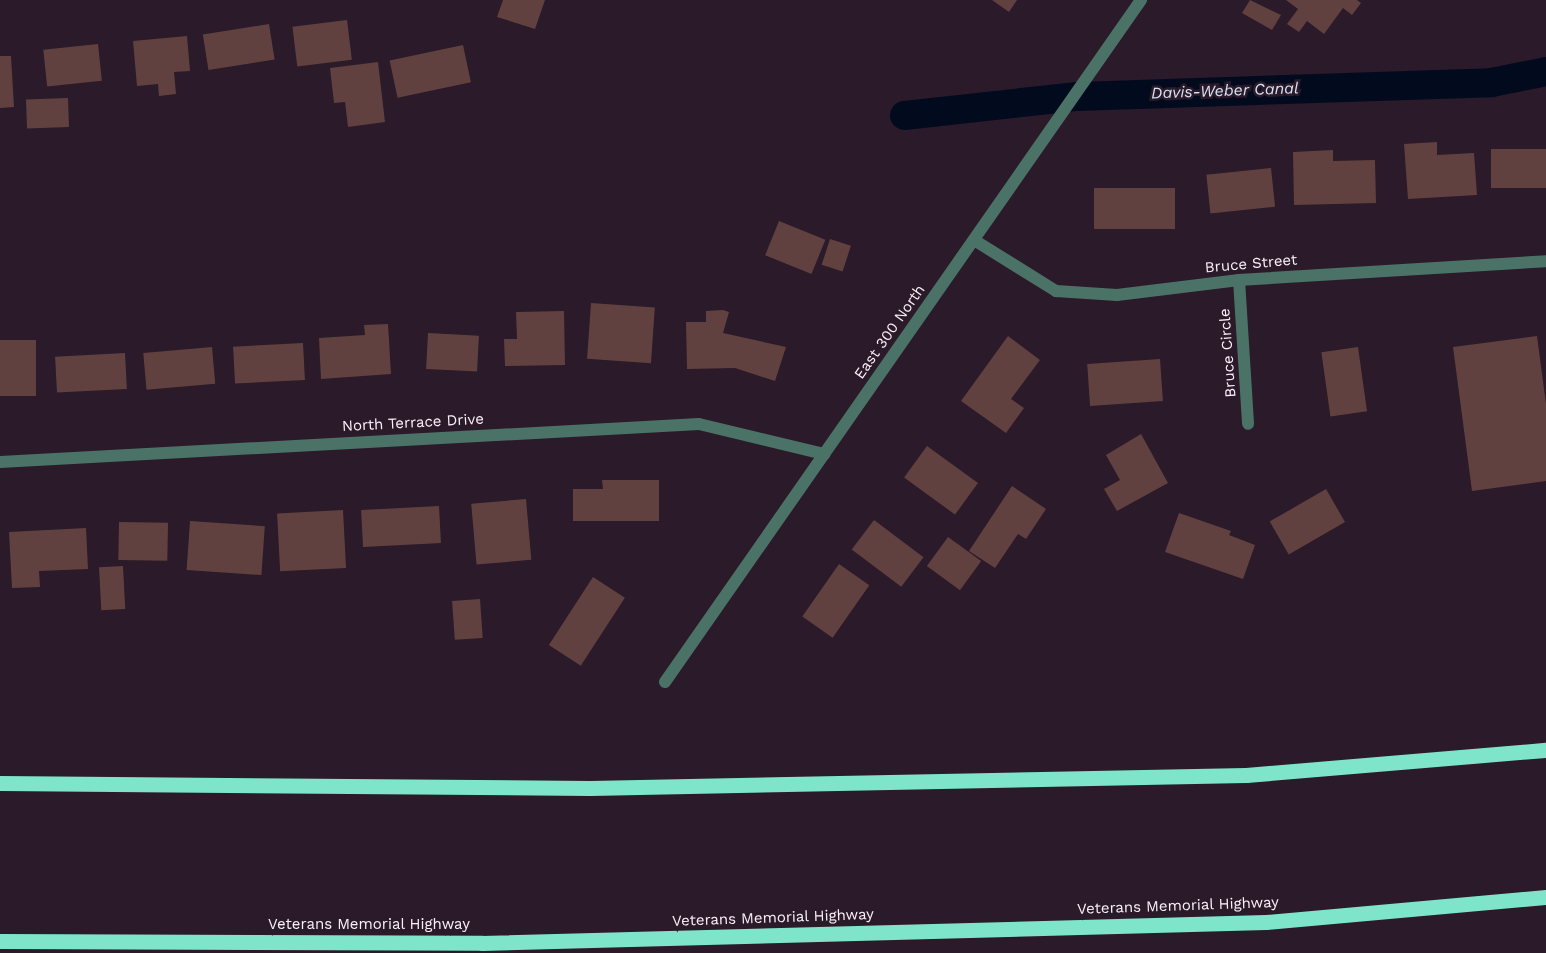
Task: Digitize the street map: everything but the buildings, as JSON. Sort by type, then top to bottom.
[{"type":"highway","points":[[1461,758],[1546,739]]},
{"type":"highway","points":[[0,783],[590,788],[1246,775],[1546,750]]},
{"type":"highway","name":"Veterans Memorial Highway","points":[[0,941],[482,943],[1266,922],[1546,897]]},
{"type":"street","name":"East 300 North","points":[[665,682],[1141,0]]},
{"type":"street","name":"Bruce Street","points":[[974,240],[1056,291],[1116,295],[1239,280],[1546,261]]},
{"type":"street","name":"Bruce Circle","points":[[1239,280],[1248,424]]},
{"type":"street","name":"North Terrace Drive","points":[[0,462],[699,424],[824,454]]},
{"type":"waterway","name":"Davis-Weber Canal","points":[[904,115],[1077,96],[1491,82],[1546,71]]}]
